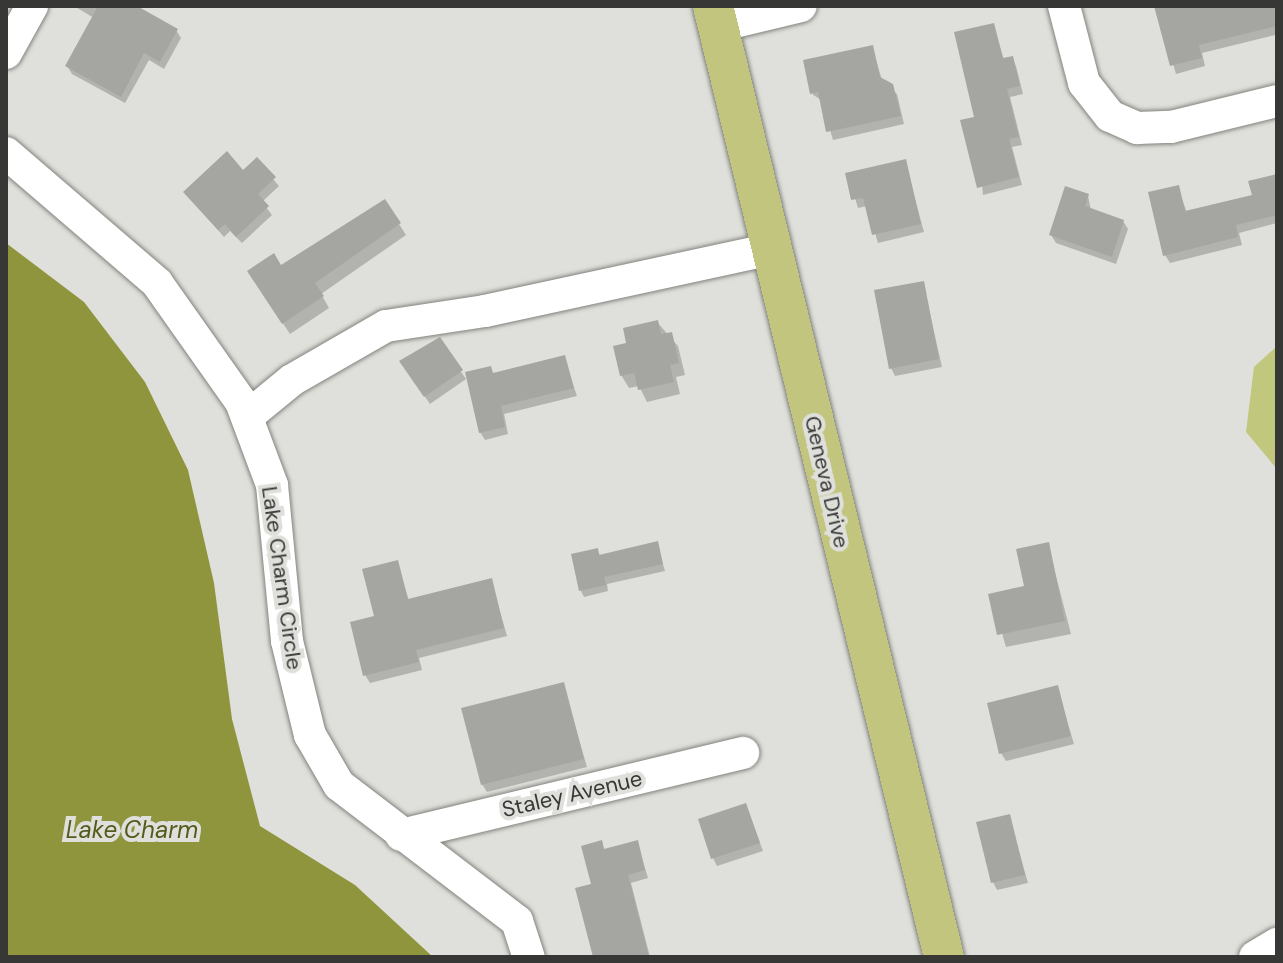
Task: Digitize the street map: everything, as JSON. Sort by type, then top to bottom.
[{"type":"main road","name":"Geneva Drive","points":[[716,16],[944,957]]},
{"type":"street","points":[[6,53],[32,6]]},
{"type":"street","points":[[716,16],[801,6]]},
{"type":"street","points":[[1064,6],[1084,83],[1110,116],[1137,128],[1171,127],[1277,101]]},
{"type":"street","name":"Lake Charm Circle","points":[[6,153],[157,283],[202,340],[247,417],[272,485],[287,641],[310,735],[339,785],[517,921],[529,957]]},
{"type":"street","points":[[247,417],[292,380],[386,326],[485,311],[772,249]]},
{"type":"street","name":"Staley Avenue","points":[[401,835],[743,753]]},
{"type":"street","points":[[1255,957],[1277,944]]},
{"type":"shaded area","points":[[1277,346],[1277,469],[1246,432],[1254,367]]},
{"type":"water","name":"Lake Charm","points":[[6,243],[84,302],[145,382],[188,470],[214,583],[232,719],[260,826],[355,885],[433,957],[6,957]]},
{"type":"building","points":[[98,6],[137,6],[178,29],[160,62],[144,53],[121,97],[65,66]]},
{"type":"building","points":[[1154,6],[1277,6],[1277,26],[1199,45],[1202,58],[1170,66]]},
{"type":"building","points":[[994,23],[1003,58],[1013,56],[1020,86],[1007,89],[1019,137],[1009,139],[1019,177],[977,188],[960,120],[974,117],[954,32]]},
{"type":"building","points":[[873,45],[880,77],[893,84],[901,116],[826,132],[818,92],[810,94],[803,60]]},
{"type":"building","points":[[227,151],[243,170],[257,157],[276,177],[258,194],[269,206],[236,237],[225,224],[218,230],[183,192]]},
{"type":"building","points":[[906,159],[921,224],[872,235],[863,198],[851,200],[845,173]]},
{"type":"building","points":[[1277,174],[1277,215],[1236,225],[1238,237],[1163,256],[1148,192],[1179,185],[1185,211],[1252,195],[1248,181]]},
{"type":"building","points":[[1065,186],[1089,194],[1085,206],[1124,220],[1112,257],[1049,235]]},
{"type":"building","points":[[385,199],[401,223],[315,283],[324,296],[282,324],[247,271],[274,253],[281,265]]},
{"type":"building","points":[[924,281],[939,359],[889,369],[874,290]]},
{"type":"building","points":[[658,320],[661,334],[672,332],[679,363],[670,365],[674,382],[638,390],[634,373],[620,376],[613,346],[626,343],[623,328]]},
{"type":"building","points":[[440,337],[463,370],[424,397],[399,361]]},
{"type":"building","points":[[565,355],[574,388],[501,406],[505,427],[479,433],[465,372],[491,366],[493,373]]},
{"type":"building","points":[[658,541],[663,564],[604,577],[606,585],[579,591],[571,554],[598,548],[599,555]]},
{"type":"building","points":[[1049,542],[1065,621],[997,635],[988,594],[1024,586],[1016,549]]},
{"type":"building","points":[[398,560],[408,599],[492,578],[504,628],[416,650],[419,662],[363,676],[350,622],[374,616],[362,569]]},
{"type":"building","points":[[564,682],[584,759],[481,785],[461,708]]},
{"type":"building","points":[[1058,685],[1071,736],[999,754],[987,703]]},
{"type":"building","points":[[746,803],[760,843],[711,859],[698,819]]},
{"type":"building","points":[[1010,814],[1025,875],[991,883],[976,822]]},
{"type":"building","points":[[602,840],[604,849],[638,840],[645,870],[628,875],[649,957],[593,957],[575,888],[591,884],[581,846]]}]
